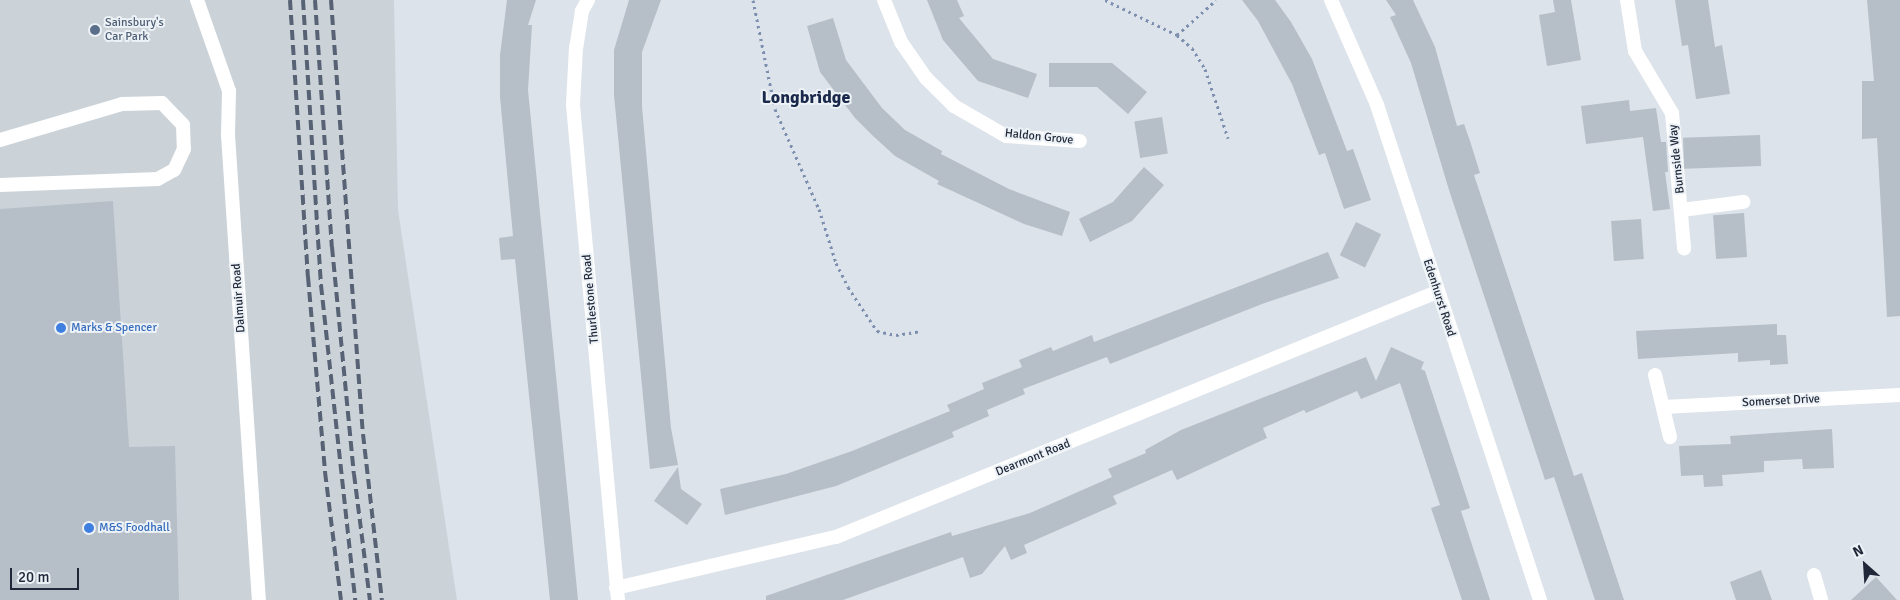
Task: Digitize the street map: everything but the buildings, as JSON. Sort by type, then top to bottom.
[{"type":"street","name":"Dalmuir Road","points":[[198,0],[229,91],[228,135],[259,600]]},
{"type":"street","name":"Thurlestone Road","points":[[588,0],[582,11],[576,47],[573,105],[617,594]]},
{"type":"street","name":"Haldon Grove","points":[[884,0],[901,42],[926,78],[954,106],[1006,136],[1080,141]]},
{"type":"street","name":"Edenhurst Road","points":[[1331,0],[1377,105],[1540,600]]},
{"type":"street","name":"Burnside Way","points":[[1627,0],[1635,51],[1672,113],[1684,248]]},
{"type":"street","points":[[0,140],[122,104],[162,103],[183,125],[184,149],[174,170],[158,179],[0,185]]},
{"type":"street","name":"Burnside Way","points":[[1682,210],[1744,202]]},
{"type":"street","name":"Dearmont Road","points":[[617,594],[836,537],[1437,292]]},
{"type":"street","points":[[1655,375],[1670,437]]},
{"type":"street","name":"Somerset Drive","points":[[1663,407],[1900,395]]},
{"type":"street","points":[[1814,575],[1821,600]]},
{"type":"path","points":[[753,0],[775,109],[819,210],[836,263],[848,287],[877,331],[896,335],[920,331]]},
{"type":"path","points":[[1104,0],[1177,35],[1192,48],[1205,69],[1228,138]]},
{"type":"path","points":[[1177,35],[1216,0]]},
{"type":"shaded area","points":[[0,0],[394,0],[398,210],[457,600],[0,600]]},
{"type":"railway","points":[[290,0],[308,277],[325,472],[341,600]]},
{"type":"railway","points":[[303,0],[321,285],[355,600]]},
{"type":"railway","points":[[315,0],[332,247],[354,474],[370,600]]},
{"type":"railway","points":[[331,0],[363,434],[382,600]]},
{"type":"place","name":"Sainsbury's Car Park","points":[[95,30]]},
{"type":"place","name":"Marks & Spencer","points":[[61,328]]},
{"type":"place","name":"M&S Foodhall","points":[[89,528]]},
{"type":"district","name":"Longbridge","points":[[806,97]]}]
